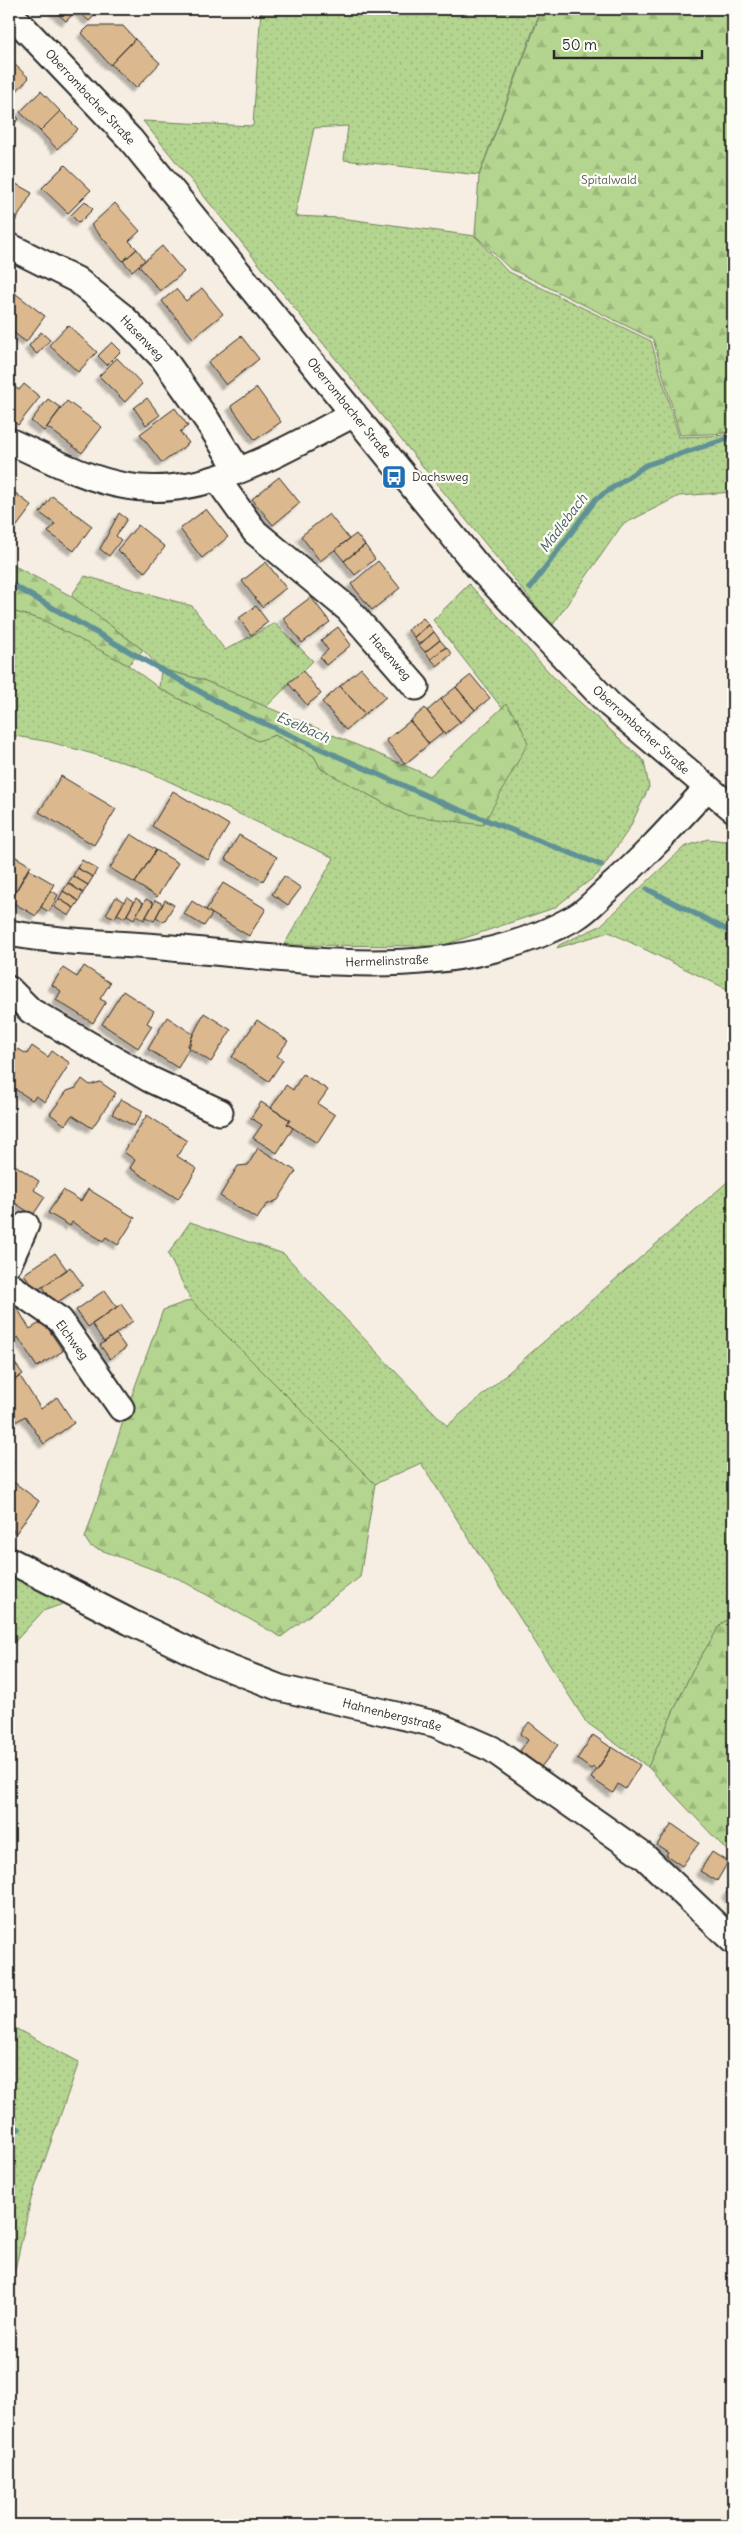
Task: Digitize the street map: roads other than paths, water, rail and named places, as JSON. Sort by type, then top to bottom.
[{"type":"street","name":"Oberrombacher Straße","points":[[9,12],[130,139],[479,568],[610,705],[733,809]]},
{"type":"street","name":"Hasenweg","points":[[9,246],[77,280],[122,316],[163,358],[207,420],[227,474],[255,532],[348,609],[416,687]]},
{"type":"street","points":[[9,441],[87,476],[127,486],[168,487],[191,485],[227,474],[279,452],[354,414]]},
{"type":"street","name":"Hermelinstraße","points":[[9,933],[44,939],[344,963],[433,960],[504,948],[578,916],[643,858],[707,788]]},
{"type":"street","points":[[9,989],[31,1011],[149,1080],[220,1112]]},
{"type":"street","points":[[9,1264],[26,1225]]},
{"type":"street","name":"Elchweg","points":[[9,1285],[60,1320],[121,1408]]},
{"type":"street","name":"Hahnenbergstraße","points":[[9,1560],[130,1622],[230,1668],[280,1688],[435,1724],[492,1749],[644,1856],[733,1941]]},
{"type":"waterway","name":"Mädlebach","points":[[530,588],[596,499],[646,465],[733,437]]},
{"type":"waterway","name":"Eselbach","points":[[9,583],[227,707],[445,804],[601,865]]},
{"type":"waterway","name":"Eselbach","points":[[647,889],[733,933]]},
{"type":"waterway","points":[[9,2126],[19,2129]]},
{"type":"place","name":"Dachsweg","points":[[394,477]]},
{"type":"park label","name":"Spitalwald","points":[[609,180]]}]
